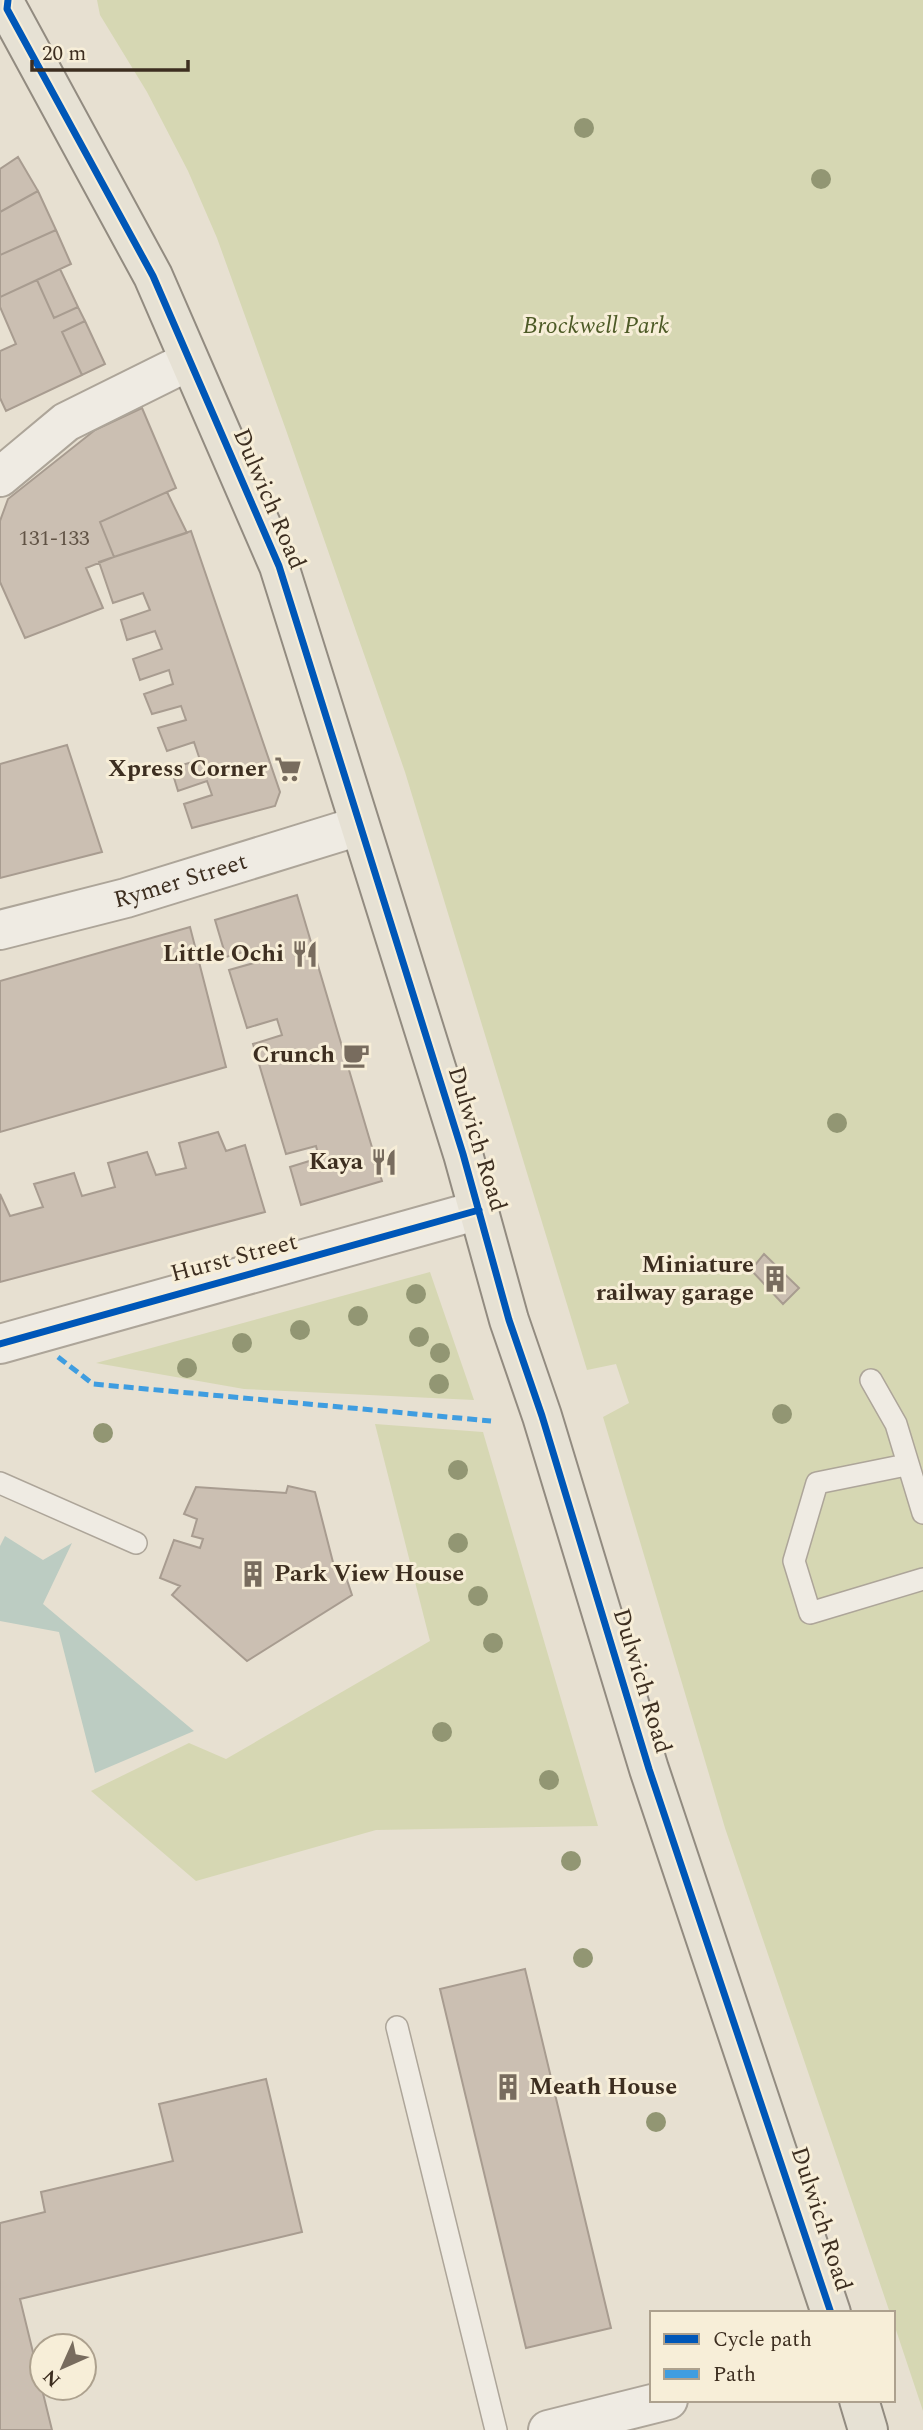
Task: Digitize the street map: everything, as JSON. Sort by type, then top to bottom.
[{"type":"main road","name":"Dulwich Road","points":[[5,4],[153,276],[279,566],[649,1769],[830,2311]]},
{"type":"main road","points":[[860,2402],[869,2430]]},
{"type":"street","points":[[0,477],[66,422],[189,361]]},
{"type":"street","name":"Rymer Street","points":[[0,930],[126,898],[359,826]]},
{"type":"street","name":"Hurst Street","points":[[0,1344],[478,1210]]},
{"type":"street","points":[[548,2430],[660,2402]]},
{"type":"lane","points":[[871,1380],[896,1424],[906,1465],[923,1513]]},
{"type":"lane","points":[[906,1465],[817,1483],[794,1561],[810,1613],[923,1579]]},
{"type":"lane","points":[[0,1483],[136,1543]]},
{"type":"lane","points":[[397,2027],[496,2430]]},
{"type":"green space","name":"Brockwell Park","points":[[97,0],[923,0],[923,2411],[895,2327],[895,2311],[889,2311],[725,1828],[603,1417],[629,1403],[616,1364],[587,1370],[405,772],[217,238],[188,171],[147,92],[100,15]]},
{"type":"green space","points":[[430,1272],[474,1400],[244,1389],[96,1363]]},
{"type":"green space","points":[[375,1424],[483,1432],[598,1826],[376,1830],[196,1881],[91,1791],[189,1743],[226,1759],[430,1641]]},
{"type":"shaded area","points":[[5,1536],[43,1560],[72,1543],[43,1604],[194,1731],[95,1773],[59,1632],[0,1621],[0,1546]]},
{"type":"building","points":[[18,157],[38,191],[0,212],[0,169]]},
{"type":"building","points":[[38,191],[56,230],[0,255],[0,212]]},
{"type":"building","points":[[56,230],[71,264],[0,297],[0,255]]},
{"type":"building","points":[[60,269],[78,307],[54,318],[37,280]]},
{"type":"building","points":[[37,280],[54,318],[78,307],[85,321],[62,332],[82,375],[6,411],[0,398],[0,351],[16,344],[0,307],[0,297]]},
{"type":"building","points":[[85,321],[105,364],[82,375],[62,332]]},
{"type":"building","points":[[142,408],[176,488],[100,522],[114,557],[86,568],[103,608],[25,638],[0,582],[0,521],[8,499],[95,430]]},
{"type":"building","points":[[167,492],[187,533],[114,557],[100,522]]},
{"type":"building","points":[[191,531],[280,792],[275,806],[192,828],[184,804],[212,795],[207,781],[178,791],[171,768],[200,760],[194,742],[167,751],[158,728],[186,720],[181,706],[152,714],[144,694],[173,684],[169,670],[140,680],[133,659],[162,649],[155,631],[127,640],[121,620],[150,610],[143,593],[113,603],[99,562]]},
{"type":"building","points":[[67,745],[102,852],[0,878],[0,764]]},
{"type":"building","points":[[297,895],[382,1181],[301,1205],[290,1167],[319,1158],[316,1146],[286,1154],[253,1044],[282,1035],[277,1019],[247,1028],[229,970],[261,961],[257,948],[226,957],[215,920]]},
{"type":"building","points":[[190,927],[226,1067],[0,1132],[0,981]]},
{"type":"building","points":[[218,1132],[226,1151],[245,1145],[265,1212],[0,1282],[0,1194],[10,1216],[43,1207],[34,1184],[74,1173],[82,1196],[115,1187],[108,1163],[147,1152],[156,1175],[186,1168],[179,1143]]},
{"type":"building","name":"Miniature railway garage","points":[[764,1254],[799,1288],[783,1304],[751,1270]]},
{"type":"building","name":"Park View House","points":[[288,1486],[315,1492],[335,1570],[343,1568],[352,1595],[247,1661],[172,1595],[180,1586],[160,1578],[174,1540],[200,1548],[203,1539],[192,1536],[197,1519],[184,1514],[196,1487],[286,1493]]},
{"type":"building","name":"Meath House","points":[[525,1969],[611,2328],[526,2348],[440,1989]]},
{"type":"building","points":[[266,2079],[302,2232],[20,2299],[28,2332],[28,2402],[45,2402],[52,2430],[0,2430],[0,2223],[45,2212],[41,2192],[173,2161],[159,2104]]},
{"type":"marked path","points":[[58,1357],[93,1384],[491,1421]]},
{"type":"cycle path","points":[[8,0],[7,9],[153,276],[279,566],[463,1154],[509,1320],[542,1416],[649,1769],[830,2311]]},
{"type":"cycle path","points":[[0,1344],[479,1210]]},
{"type":"place","name":"Xpress Corner","points":[[288,769]]},
{"type":"place","name":"Little Ochi","points":[[305,954]]},
{"type":"place","name":"Crunch","points":[[356,1055]]},
{"type":"place","name":"Kaya","points":[[384,1162]]},
{"type":"place","name":"Miniature railway garage","points":[[775,1279]]},
{"type":"place","name":"Park View House","points":[[253,1574]]},
{"type":"place","name":"Meath House","points":[[508,2087]]}]
